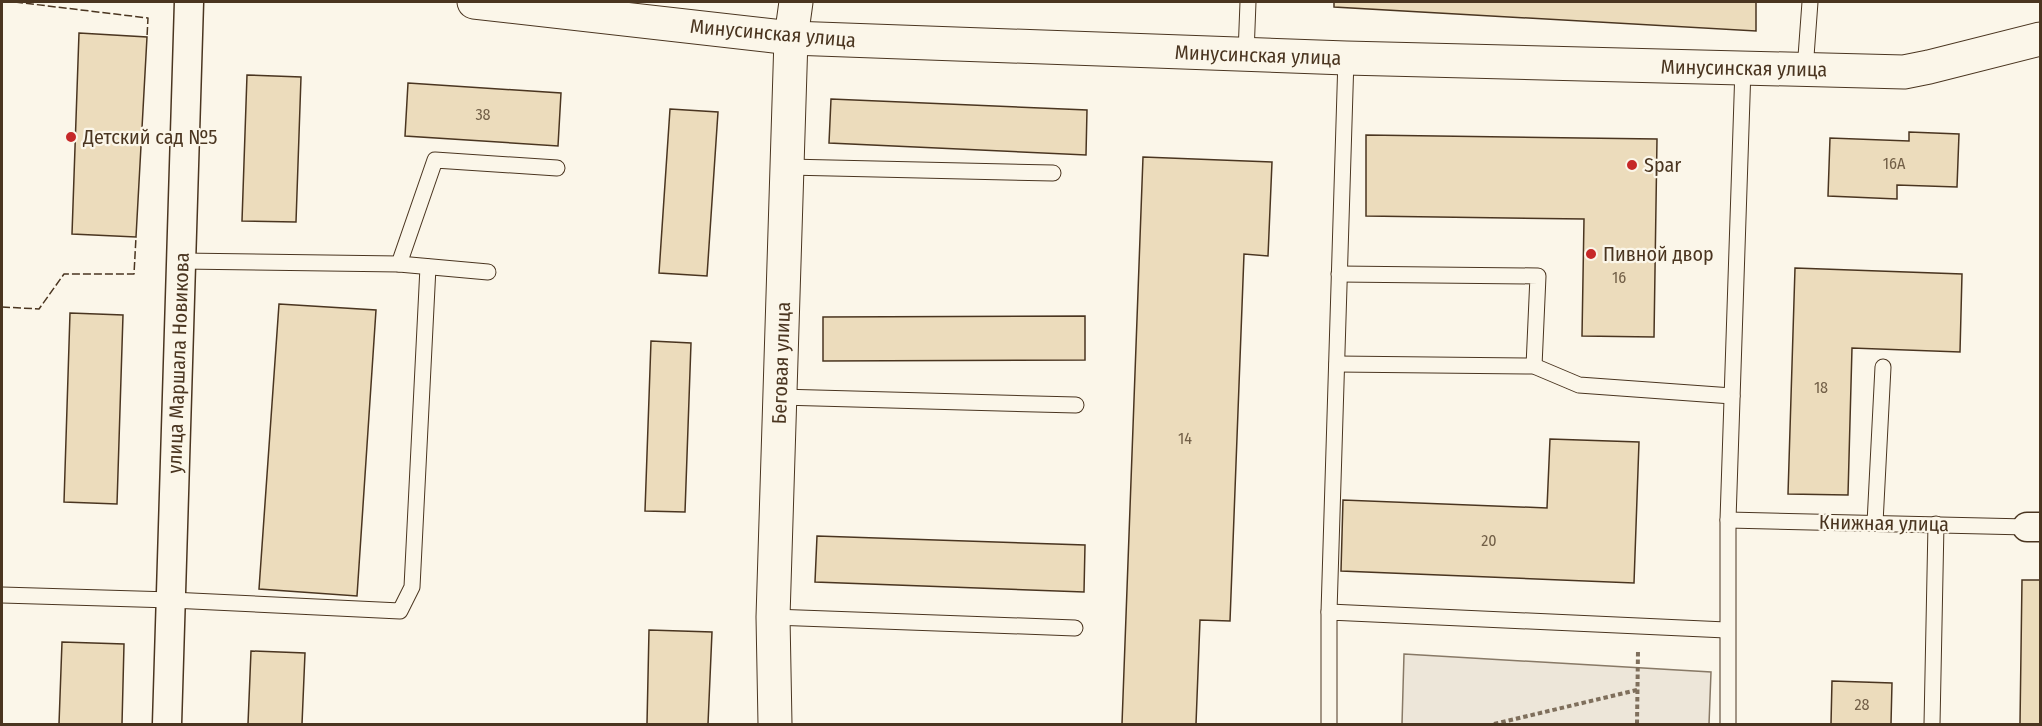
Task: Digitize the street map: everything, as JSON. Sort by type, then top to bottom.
[{"type":"street","name":"улица Маршала Новикова","points":[[167,724],[189,2]]},
{"type":"street","name":"Минусинская улица","points":[[474,2],[532,5],[792,38],[1346,58],[1805,70],[1904,72],[2040,39]]},
{"type":"street","name":"Беговая улица","points":[[775,724],[773,617],[792,38],[796,2]]},
{"type":"lane","points":[[1246,54],[1248,2]]},
{"type":"lane","points":[[1805,70],[1810,2]]},
{"type":"lane","points":[[1329,724],[1329,612],[1346,58]]},
{"type":"lane","points":[[1728,724],[1726,630],[1728,520],[1743,68]]},
{"type":"lane","points":[[399,264],[435,160],[557,168]]},
{"type":"lane","points":[[788,167],[1053,173]]},
{"type":"lane","points":[[182,261],[399,264],[488,272]]},
{"type":"lane","points":[[2,595],[400,611],[412,587],[428,267]]},
{"type":"lane","points":[[1339,274],[1538,276],[1534,366]]},
{"type":"lane","points":[[1337,364],[1534,366],[1579,385],[1732,396]]},
{"type":"lane","points":[[1875,524],[1883,367]]},
{"type":"lane","points":[[780,397],[1076,405]]},
{"type":"lane","name":"Книжная улица","points":[[1728,520],[2034,527]]},
{"type":"lane","points":[[1932,724],[1936,525]]},
{"type":"lane","points":[[1329,612],[1726,630]]},
{"type":"lane","points":[[773,617],[1075,628]]},
{"type":"path","points":[[1636,724],[1638,626]]},
{"type":"path","points":[[1494,724],[1637,690]]},
{"type":"shaded area","points":[[1404,654],[1711,672],[1709,724],[1402,724]]},
{"type":"building","points":[[1334,2],[1756,2],[1756,31],[1334,7]]},
{"type":"building","points":[[79,33],[147,37],[136,237],[72,234]]},
{"type":"building","points":[[247,75],[301,77],[296,222],[242,221]]},
{"type":"building","points":[[408,83],[561,93],[558,146],[405,136]]},
{"type":"building","points":[[831,99],[1087,110],[1086,155],[829,143]]},
{"type":"building","points":[[670,109],[718,112],[707,276],[659,273]]},
{"type":"building","points":[[1909,132],[1959,134],[1957,187],[1897,185],[1897,199],[1828,196],[1830,138],[1909,141]]},
{"type":"building","points":[[1366,135],[1657,139],[1654,337],[1582,336],[1584,219],[1366,216]]},
{"type":"building","points":[[1143,157],[1272,162],[1268,256],[1244,254],[1230,621],[1200,620],[1196,724],[1122,724]]},
{"type":"building","points":[[1795,268],[1962,274],[1960,352],[1852,348],[1848,495],[1788,494]]},
{"type":"building","points":[[279,304],[376,310],[357,596],[259,589]]},
{"type":"building","points":[[70,313],[123,315],[117,504],[64,502]]},
{"type":"building","points":[[1085,316],[1085,360],[823,361],[823,317]]},
{"type":"building","points":[[651,341],[691,343],[685,512],[645,511]]},
{"type":"building","points":[[1550,439],[1639,442],[1634,583],[1341,571],[1343,500],[1547,508]]},
{"type":"building","points":[[817,536],[1085,545],[1084,592],[815,582]]},
{"type":"building","points":[[2022,580],[2040,580],[2040,724],[2020,724]]},
{"type":"building","points":[[649,630],[712,632],[708,724],[647,724]]},
{"type":"building","points":[[62,642],[124,644],[122,724],[59,724]]},
{"type":"building","points":[[251,651],[305,653],[302,724],[248,724]]},
{"type":"building","points":[[1832,681],[1892,683],[1891,724],[1831,724]]},
{"type":"fence","points":[[15,2],[148,18],[147,37]]},
{"type":"fence","points":[[2,307],[39,309],[64,274],[134,274],[136,237]]},
{"type":"place","name":"Детский сад №5","points":[[71,137]]},
{"type":"place","name":"Spar","points":[[1632,165]]},
{"type":"place","name":"Пивной двор","points":[[1591,254]]}]
